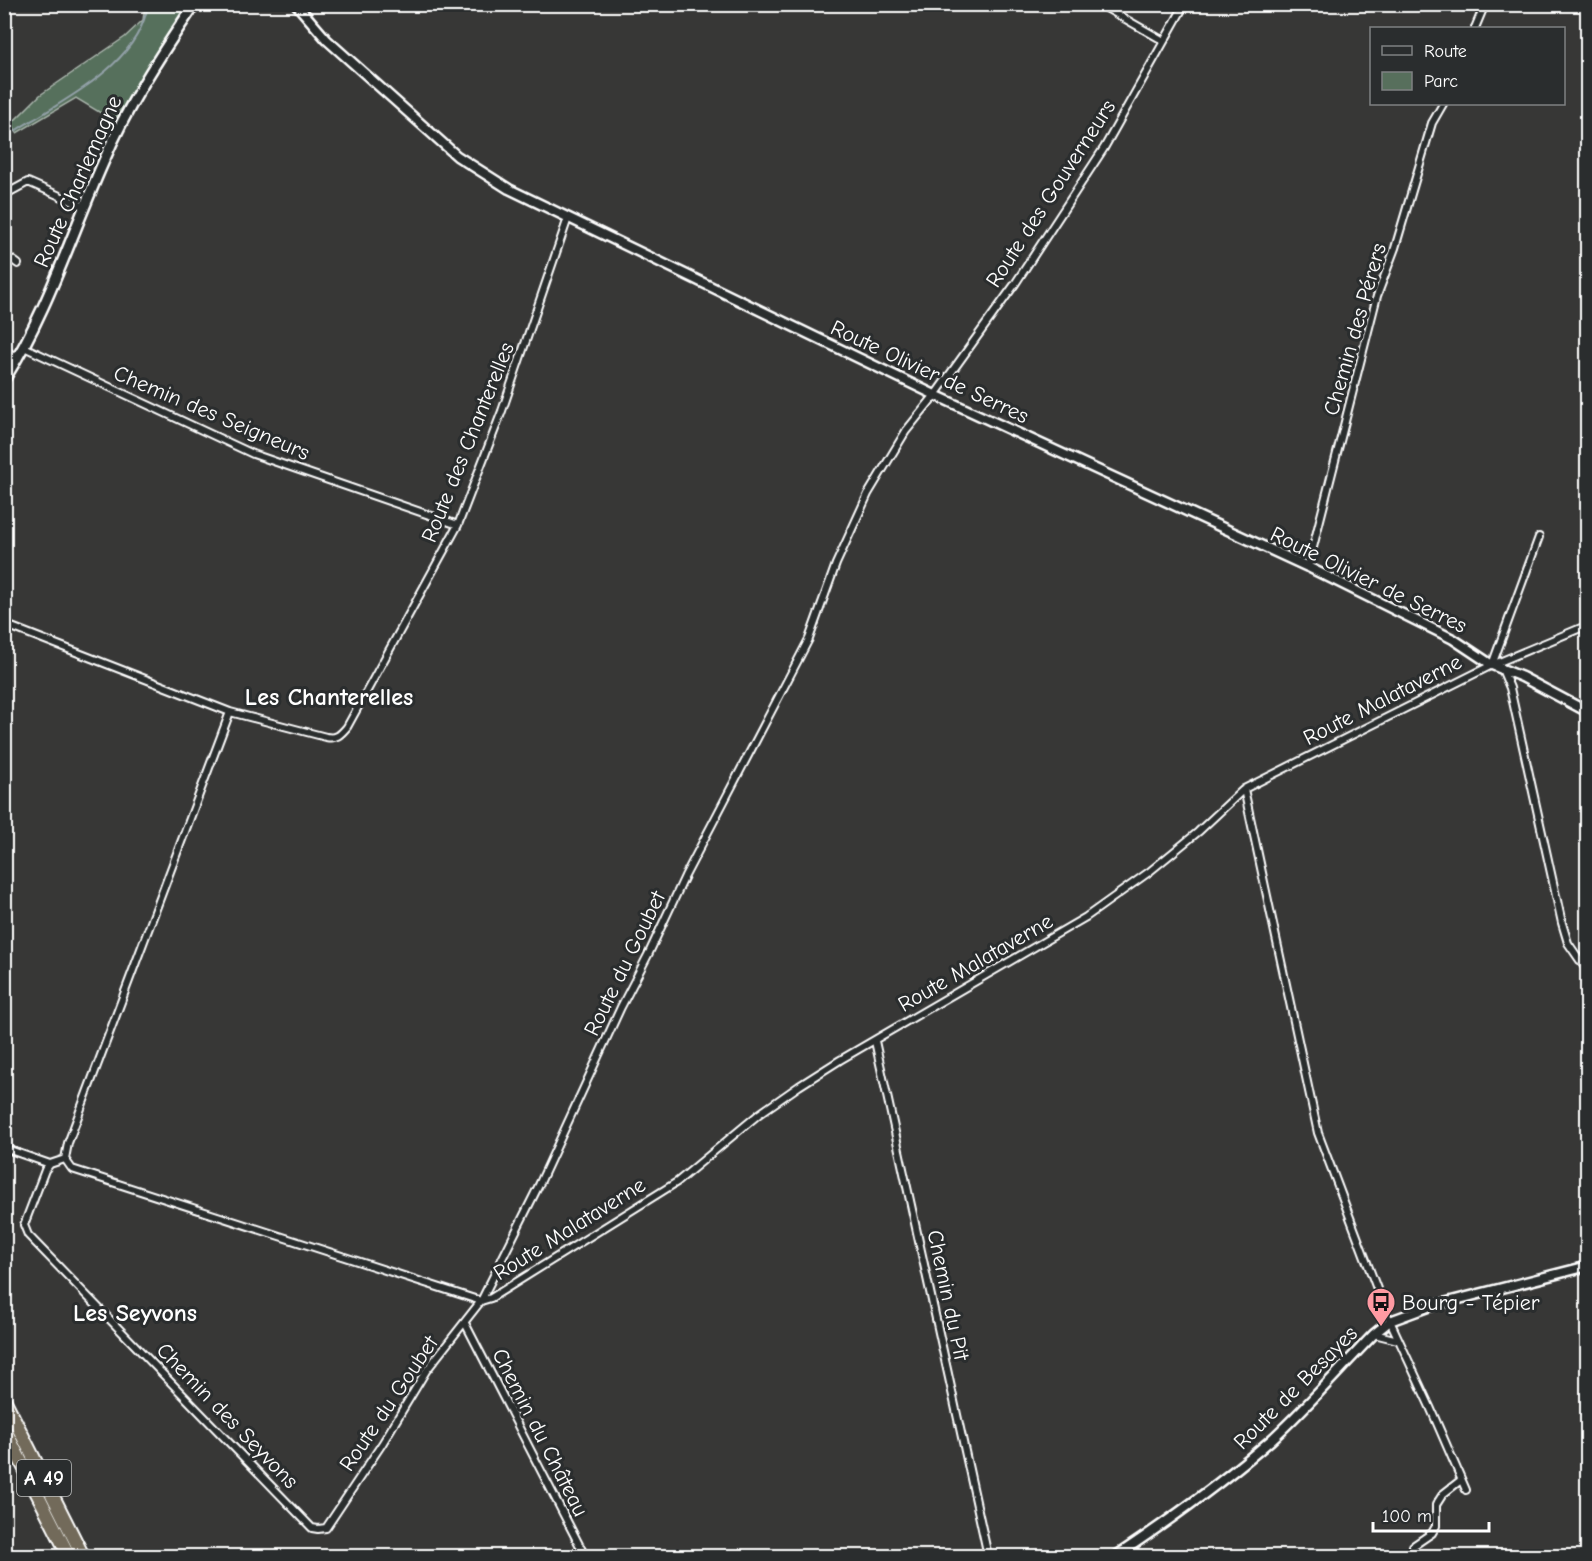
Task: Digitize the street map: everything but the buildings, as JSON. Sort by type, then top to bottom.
[{"type":"highway","name":"A 49","points":[[4,1399],[83,1557]]},
{"type":"highway","name":"A 49","points":[[4,1428],[69,1557]]},
{"type":"main road","name":"Route Charlemagne","points":[[4,380],[24,347],[103,162],[135,96],[195,4]]},
{"type":"street","name":"Route Olivier de Serres","points":[[296,4],[327,40],[457,156],[509,189],[935,395],[1308,567],[1453,639],[1501,669],[1522,677],[1587,712]]},
{"type":"street","points":[[1099,4],[1164,41]]},
{"type":"street","name":"Route des Gouverneurs","points":[[935,395],[1015,284],[1104,148],[1185,4]]},
{"type":"street","points":[[1475,27],[1485,4]]},
{"type":"street","name":"Chemin des Pérers","points":[[1308,567],[1377,296],[1395,248],[1432,123],[1442,105]]},
{"type":"street","points":[[4,195],[28,182],[85,207]]},
{"type":"street","name":"Route des Chanterelles","points":[[4,624],[230,712],[326,737],[339,736],[347,727],[458,525],[502,411],[568,218]]},
{"type":"street","points":[[4,254],[18,264]]},
{"type":"street","name":"Chemin des Seigneurs","points":[[24,347],[253,454],[458,525]]},
{"type":"street","points":[[4,349],[18,359]]},
{"type":"street","name":"Route du Goubet","points":[[318,1529],[326,1528],[382,1444],[426,1371],[481,1301],[539,1185],[621,1007],[809,639],[836,564],[868,494],[906,431],[935,395]]},
{"type":"street","points":[[1492,664],[1539,537]]},
{"type":"street","name":"Route Malataverne","points":[[481,1301],[491,1298],[677,1182],[759,1114],[840,1060],[1086,917],[1149,872],[1190,839],[1244,789],[1492,664],[1587,625]]},
{"type":"street","points":[[1501,669],[1510,688],[1562,923],[1569,943],[1587,972]]},
{"type":"street","points":[[230,712],[72,1132],[65,1159],[72,1169],[481,1301]]},
{"type":"street","points":[[1244,789],[1318,1133],[1390,1321],[1466,1490]]},
{"type":"street","name":"Chemin du Pit","points":[[875,1041],[988,1557]]},
{"type":"street","points":[[4,1148],[50,1164],[65,1159]]},
{"type":"street","name":"Chemin des Seyvons","points":[[50,1164],[36,1192],[24,1225],[28,1235],[312,1527],[318,1529]]},
{"type":"street","name":"Route de Besayes","points":[[1116,1557],[1191,1506],[1274,1438],[1374,1334],[1390,1321],[1428,1307],[1587,1266]]},
{"type":"street","name":"Chemin du Château","points":[[465,1323],[585,1557]]},
{"type":"street","points":[[1374,1334],[1398,1340]]},
{"type":"street","points":[[1413,1546],[1432,1533],[1436,1526],[1437,1505],[1443,1494],[1461,1480]]},
{"type":"green space","points":[[145,5],[186,5],[114,121],[76,98],[17,133],[12,123],[40,95],[125,37],[143,20]]},
{"type":"waterway","points":[[4,139],[76,93],[108,69],[134,40],[143,23],[148,4]]},
{"type":"place","name":"Bourg - Tépier","points":[[1381,1328]]},
{"type":"district","name":"Les Chanterelles","points":[[329,697]]},
{"type":"district","name":"Les Seyvons","points":[[135,1313]]}]
